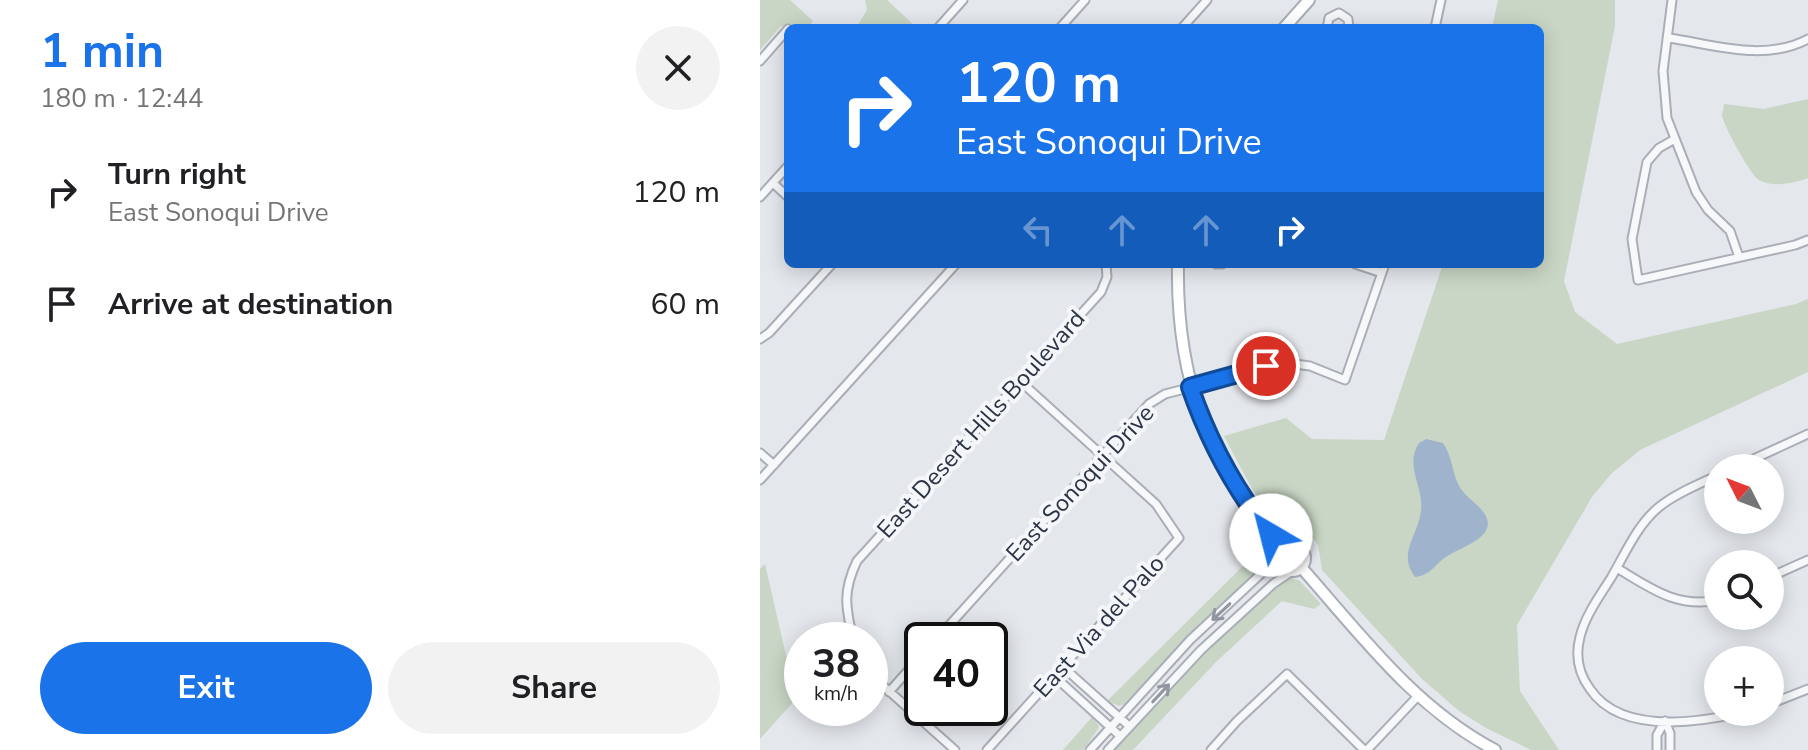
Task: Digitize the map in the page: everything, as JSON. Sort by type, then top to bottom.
[{"type":"street","points":[[942,24],[963,0]]},
{"type":"street","points":[[1064,24],[1085,0]]},
{"type":"street","points":[[1186,24],[1207,0]]},
{"type":"street","points":[[1288,24],[1309,0]]},
{"type":"street","points":[[1436,24],[1441,0]]},
{"type":"street","points":[[1672,0],[1663,71],[1664,95],[1675,139],[1696,192],[1708,210],[1730,231],[1739,257]]},
{"type":"street","points":[[1328,24],[1329,18],[1339,13],[1348,19],[1349,24]]},
{"type":"street","points":[[760,61],[784,34]]},
{"type":"street","points":[[1669,38],[1755,52],[1776,51],[1808,39]]},
{"type":"street","points":[[1675,139],[1659,148],[1647,162],[1632,239],[1638,280],[1808,240]]},
{"type":"street","points":[[760,197],[784,171]]},
{"type":"street","points":[[773,183],[784,193]]},
{"type":"street","points":[[760,339],[828,268]]},
{"type":"street","points":[[760,480],[952,268]]},
{"type":"street","name":"East Desert Hills Boulevard","points":[[849,622],[845,603],[848,581],[857,561],[1101,292],[1107,277],[1106,268]]},
{"type":"street","points":[[1178,268],[1181,345],[1190,387],[1216,454],[1280,553],[1281,566],[1297,569],[1418,696],[1472,738],[1495,750]]},
{"type":"street","points":[[1367,268],[1382,273],[1384,268]]},
{"type":"street","name":"East Sonoqui Drive","points":[[952,622],[1149,404],[1165,394],[1287,363],[1310,366],[1345,380],[1382,273]]},
{"type":"street","points":[[1020,381],[1103,456]]},
{"type":"street","points":[[1764,454],[1808,434]]},
{"type":"street","points":[[760,453],[774,465]]},
{"type":"street","name":"East Via del Palo","points":[[987,750],[1179,538],[1156,504],[1103,456]]},
{"type":"street","points":[[1704,481],[1676,494],[1657,508],[1642,525],[1585,621],[1579,640],[1578,662],[1590,689],[1610,711],[1632,720],[1704,719]]},
{"type":"street","points":[[1090,750],[1190,640],[1289,544],[1301,548],[1305,560],[1297,569],[1273,584],[1201,650],[1108,750]]},
{"type":"street","points":[[1784,571],[1808,560]]},
{"type":"street","points":[[1617,568],[1674,599],[1704,603]]},
{"type":"street","points":[[1063,667],[1129,726]]},
{"type":"street","points":[[1211,750],[1287,674],[1366,750],[1418,696]]},
{"type":"street","points":[[904,675],[889,692],[955,750]]},
{"type":"street","points":[[1054,676],[1120,736]]},
{"type":"street","points":[[1784,698],[1808,689]]},
{"type":"street","points":[[1657,750],[1657,735],[1665,721]]},
{"type":"street","points":[[1665,721],[1670,733],[1670,750]]},
{"type":"green space","points":[[760,0],[790,0],[813,21],[810,24],[784,24],[760,50]]},
{"type":"green space","points":[[865,0],[887,0],[913,24],[858,24],[867,10]]},
{"type":"green space","points":[[1498,0],[1615,0],[1615,26],[1564,281],[1575,312],[1617,344],[1808,299],[1808,372],[1640,450],[1611,474],[1592,497],[1517,625],[1520,691],[1559,750],[1531,750],[1486,728],[1459,711],[1422,679],[1322,570],[1318,545],[1309,533],[1285,529],[1252,489],[1224,436],[1286,418],[1312,439],[1384,440],[1442,268],[1544,268],[1544,24],[1493,24]]},
{"type":"green space","points":[[1808,99],[1808,178],[1777,184],[1759,180],[1744,161],[1728,130],[1722,116],[1724,104],[1764,109]]},
{"type":"green space","points":[[1251,525],[1271,549],[1270,561],[1168,657],[1124,704],[1119,706],[1107,701],[1246,563],[1244,529]]},
{"type":"green space","points":[[765,564],[784,647],[784,712],[760,739],[760,569]]},
{"type":"green space","points":[[1289,577],[1300,581],[1321,604],[1314,609],[1282,601],[1216,662],[1133,750],[1115,750],[1211,645]]},
{"type":"green space","points":[[1092,717],[1099,726],[1083,750],[1063,750]]},
{"type":"water","points":[[1426,439],[1443,443],[1458,484],[1486,516],[1488,524],[1481,537],[1446,557],[1426,574],[1415,577],[1408,552],[1419,520],[1421,502],[1413,460],[1419,443]]},
{"type":"route","points":[[1266,366],[1190,387],[1216,454],[1271,535]]}]
